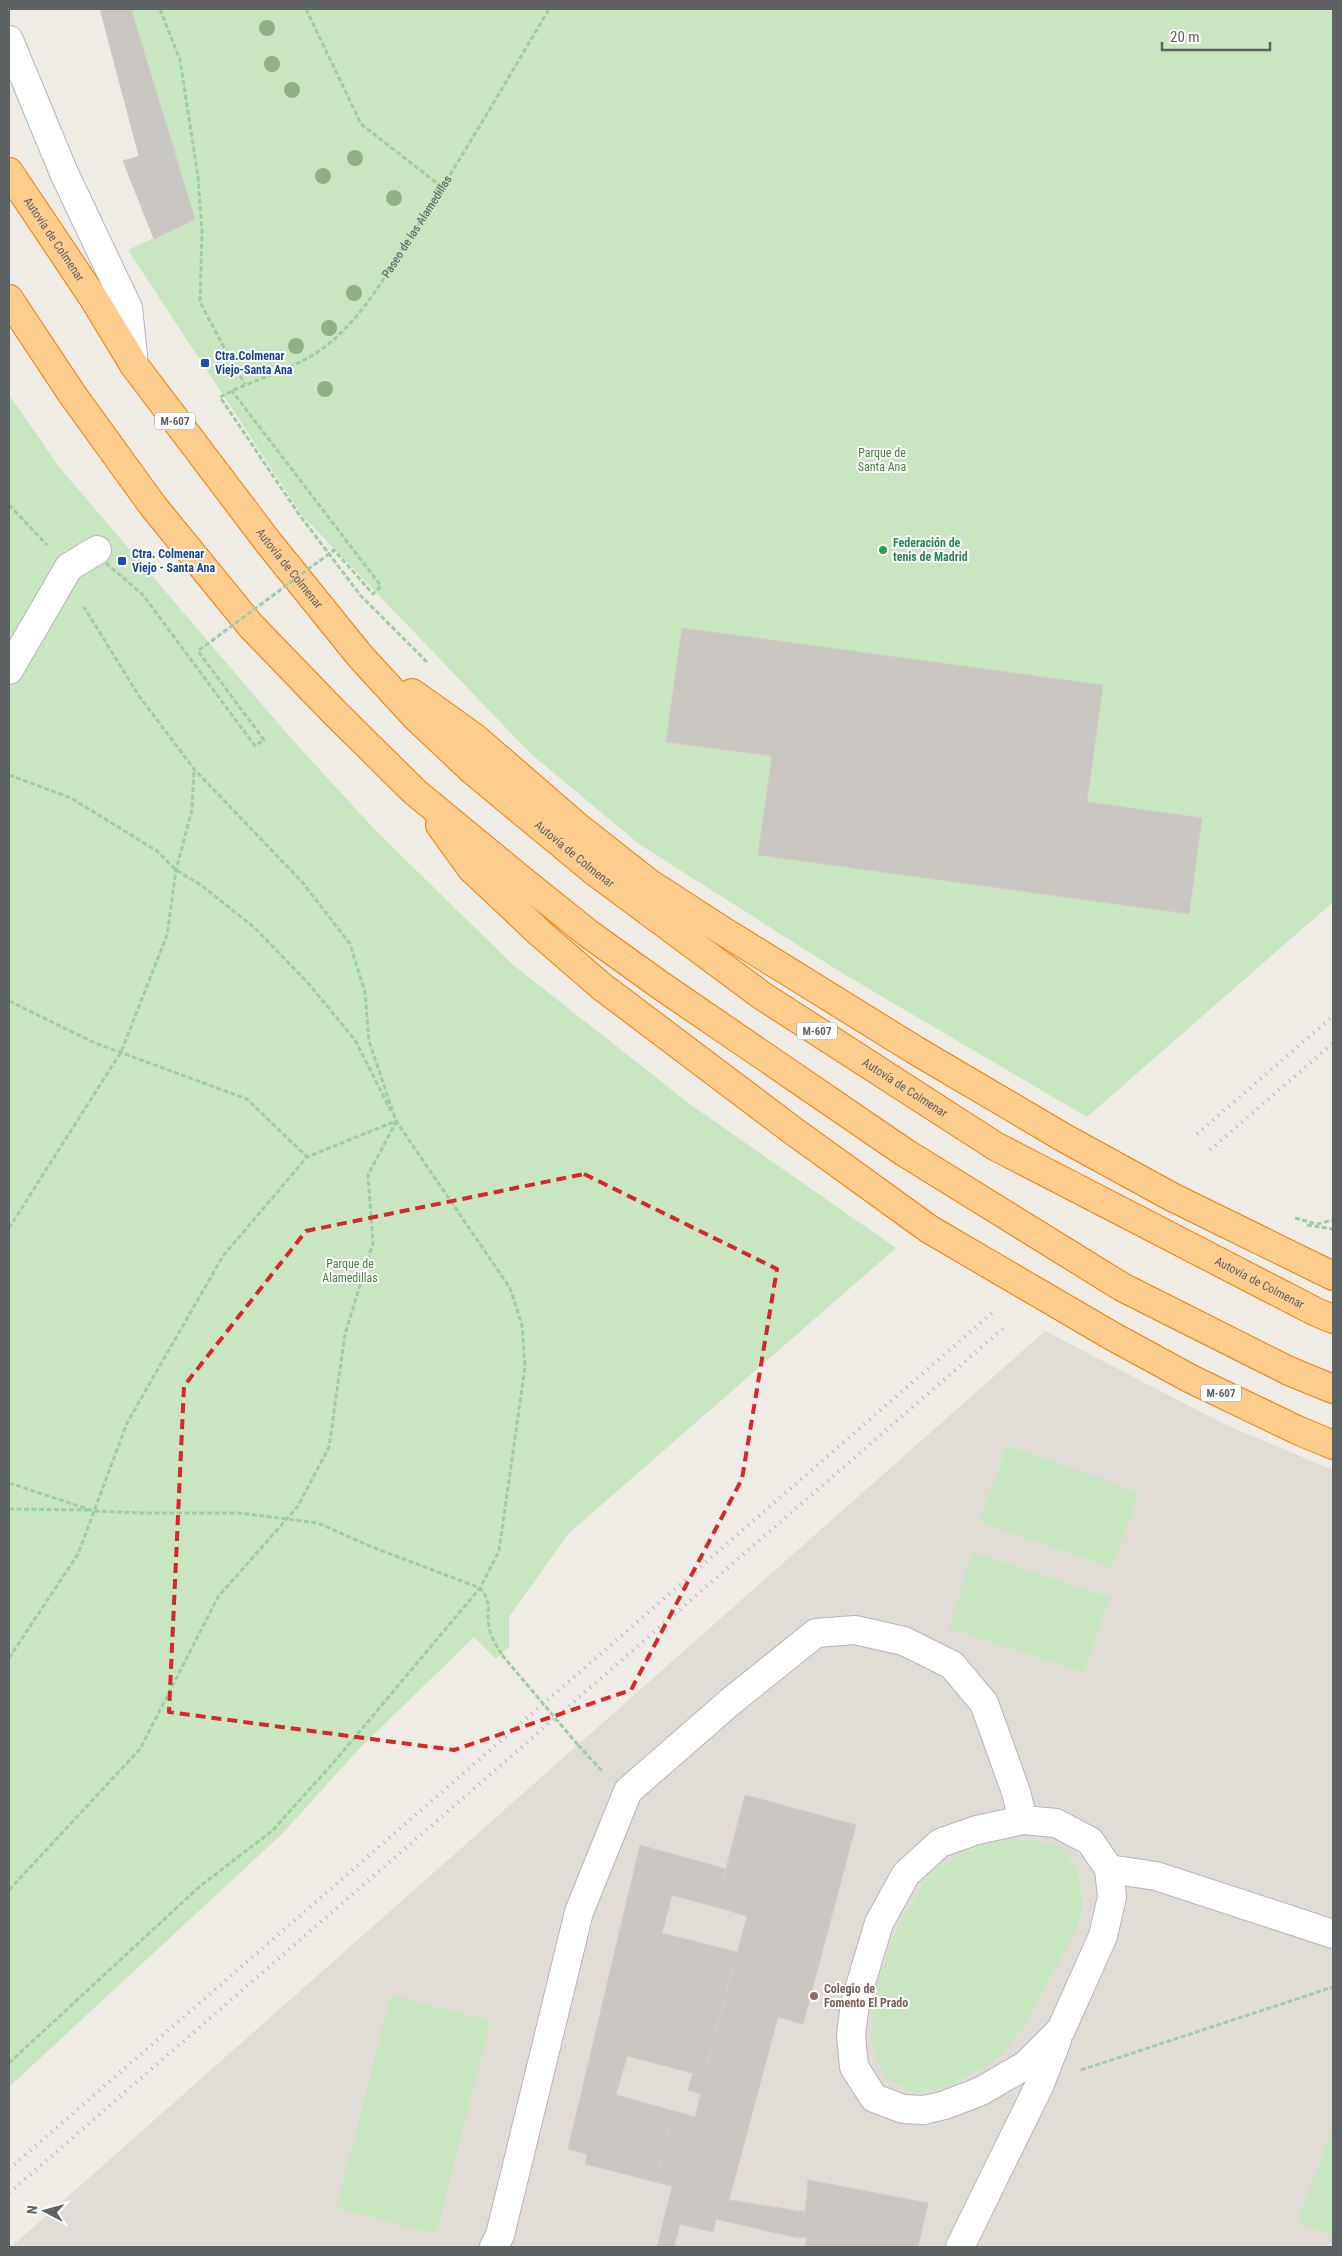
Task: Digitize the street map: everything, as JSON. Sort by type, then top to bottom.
[{"type":"highway","name":"Autovía de Colmenar","points":[[9,172],[94,299],[134,365],[268,542],[360,656],[415,716],[472,770],[594,871],[761,995],[995,1146],[1316,1312],[1333,1319]]},
{"type":"highway","name":"M-607","points":[[9,299],[72,394],[153,506],[251,626],[415,792],[589,934],[904,1152],[1122,1286],[1289,1371],[1333,1389]]},
{"type":"highway","name":"M-607","points":[[360,656],[475,738],[579,828],[650,883],[706,921],[1016,1110],[1172,1197],[1333,1276]]},
{"type":"highway","name":"M-607","points":[[415,792],[471,868],[541,934],[601,986],[865,1183],[930,1229],[1112,1336],[1191,1379],[1295,1429],[1333,1445]]},
{"type":"highway","points":[[1172,1197],[1297,1248],[1333,1259]]},
{"type":"street","points":[[9,40],[64,173],[128,308],[134,365]]},
{"type":"street","points":[[9,670],[69,568],[102,556]]},
{"type":"street","points":[[494,2247],[500,2234],[579,1912],[628,1791],[730,1702],[816,1633],[856,1630],[904,1641],[952,1665],[984,1703],[1016,1792],[1023,1820]]},
{"type":"street","points":[[960,2247],[1040,2084],[1061,2030],[1103,1936],[1112,1897],[1110,1869],[1090,1841],[1056,1823],[1023,1820],[977,1830],[940,1843],[906,1874],[879,1923],[855,2003],[851,2035],[854,2068],[874,2098],[903,2109],[924,2110],[945,2106],[981,2091],[1018,2070],[1026,2065],[1061,2030]]},
{"type":"street","points":[[1110,1869],[1156,1876],[1333,1934]]},
{"type":"path","points":[[160,9],[180,60],[198,177],[202,232],[200,302],[245,384]]},
{"type":"path","points":[[306,9],[361,124],[444,188]]},
{"type":"path","name":"Paseo de las Alamedillas","points":[[232,391],[245,384],[295,366],[323,348],[361,313],[444,188],[549,9]]},
{"type":"path","points":[[102,556],[143,595],[255,746],[264,740],[198,651],[334,550],[373,594],[381,586],[232,391],[220,397],[298,514],[361,596],[429,665]]},
{"type":"path","points":[[9,505],[69,568],[84,608],[139,696],[194,769],[303,883],[350,944],[366,992],[369,1041],[396,1121],[368,1175],[373,1243],[345,1334],[329,1448],[298,1506],[218,1597],[140,1749],[9,1890]]},
{"type":"path","points":[[9,1228],[121,1052],[167,934],[176,870],[192,810],[194,769]]},
{"type":"path","points":[[9,775],[71,798],[156,851],[176,870],[201,885],[255,928],[308,983],[355,1040],[396,1121],[510,1288],[522,1325],[524,1368],[499,1551],[480,1588],[334,1762],[272,1831],[199,1887],[9,2064]]},
{"type":"path","points":[[9,1000],[95,1043],[247,1099],[307,1157]]},
{"type":"path","points":[[9,1658],[78,1554],[127,1422],[223,1256],[307,1157],[396,1121]]},
{"type":"path","points":[[1294,1222],[1333,1229]]},
{"type":"path","points":[[9,1483],[94,1510]]},
{"type":"path","points":[[9,1509],[94,1510],[143,1513],[240,1512],[318,1523],[372,1547],[480,1588],[487,1596],[490,1609],[488,1625],[492,1639],[502,1655],[578,1745]]},
{"type":"path","points":[[1040,2084],[1333,1987]]},
{"type":"highlighted area","points":[[584,1174],[777,1269],[742,1479],[631,1690],[454,1750],[169,1712],[184,1386],[306,1231]]},
{"type":"shaded area","name":"Colegio de Fomento El Prado","points":[[1045,1331],[1224,1424],[1333,1470],[1333,2247],[11,2247]]},
{"type":"green space","name":"Parque de Santa Ana","points":[[131,9],[1333,9],[1333,902],[1087,1117],[842,973],[639,844],[530,753],[301,514],[128,250],[195,219]]},
{"type":"green space","name":"Parque de Alamedillas","points":[[9,395],[60,468],[289,736],[375,830],[512,964],[691,1105],[896,1248],[568,1534],[509,1617],[509,1647],[496,1659],[474,1637],[358,1750],[282,1834],[9,2087]]},
{"type":"green space","points":[[1007,1445],[1138,1492],[1112,1568],[980,1522]]},
{"type":"green space","points":[[973,1552],[1110,1597],[1084,1673],[948,1628]]},
{"type":"green space","points":[[1006,1839],[1038,1840],[1063,1848],[1077,1871],[1083,1901],[1078,1926],[1023,2029],[997,2059],[953,2085],[917,2093],[885,2079],[871,2040],[873,1992],[898,1925],[932,1870],[976,1847]]},
{"type":"green space","points":[[391,1995],[491,2021],[436,2234],[336,2208]]},
{"type":"green space","points":[[1333,2127],[1333,2235],[1297,2222]]},
{"type":"building","points":[[100,9],[131,9],[195,219],[154,239],[123,161],[139,156]]},
{"type":"building","points":[[682,628],[1103,685],[1087,802],[1202,818],[1189,914],[758,855],[772,756],[666,742]]},
{"type":"building","points":[[745,1795],[856,1825],[803,2024],[778,2017],[729,2200],[655,2180],[674,2111],[695,2117],[701,2094],[688,2090],[693,2073],[704,2076],[747,1916],[716,1907]]},
{"type":"building","points":[[640,1845],[726,1869],[716,1907],[672,1895],[662,1933],[737,1952],[704,2076],[627,2056],[616,2095],[674,2111],[655,2180],[729,2200],[805,2212],[798,2238],[716,2219],[713,2232],[680,2224],[674,2247],[657,2247],[672,2186],[585,2164],[587,2154],[568,2149]]},
{"type":"building","points":[[808,2180],[928,2203],[918,2247],[805,2247],[807,2237],[798,2238],[805,2212]]},
{"type":"railway","points":[[1197,1134],[1333,1016]]},
{"type":"railway","points":[[1210,1150],[1333,1043]]},
{"type":"railway","points":[[9,2169],[992,1313]]},
{"type":"railway","points":[[9,2193],[1007,1325]]},
{"type":"place","name":"Ctra.Colmenar Viejo-Santa Ana","points":[[205,363]]},
{"type":"place","name":"Federación de tenis de Madrid","points":[[883,550]]},
{"type":"place","name":"Ctra. Colmenar Viejo - Santa Ana","points":[[122,561]]},
{"type":"place","name":"Colegio de Fomento El Prado","points":[[814,1996]]}]
